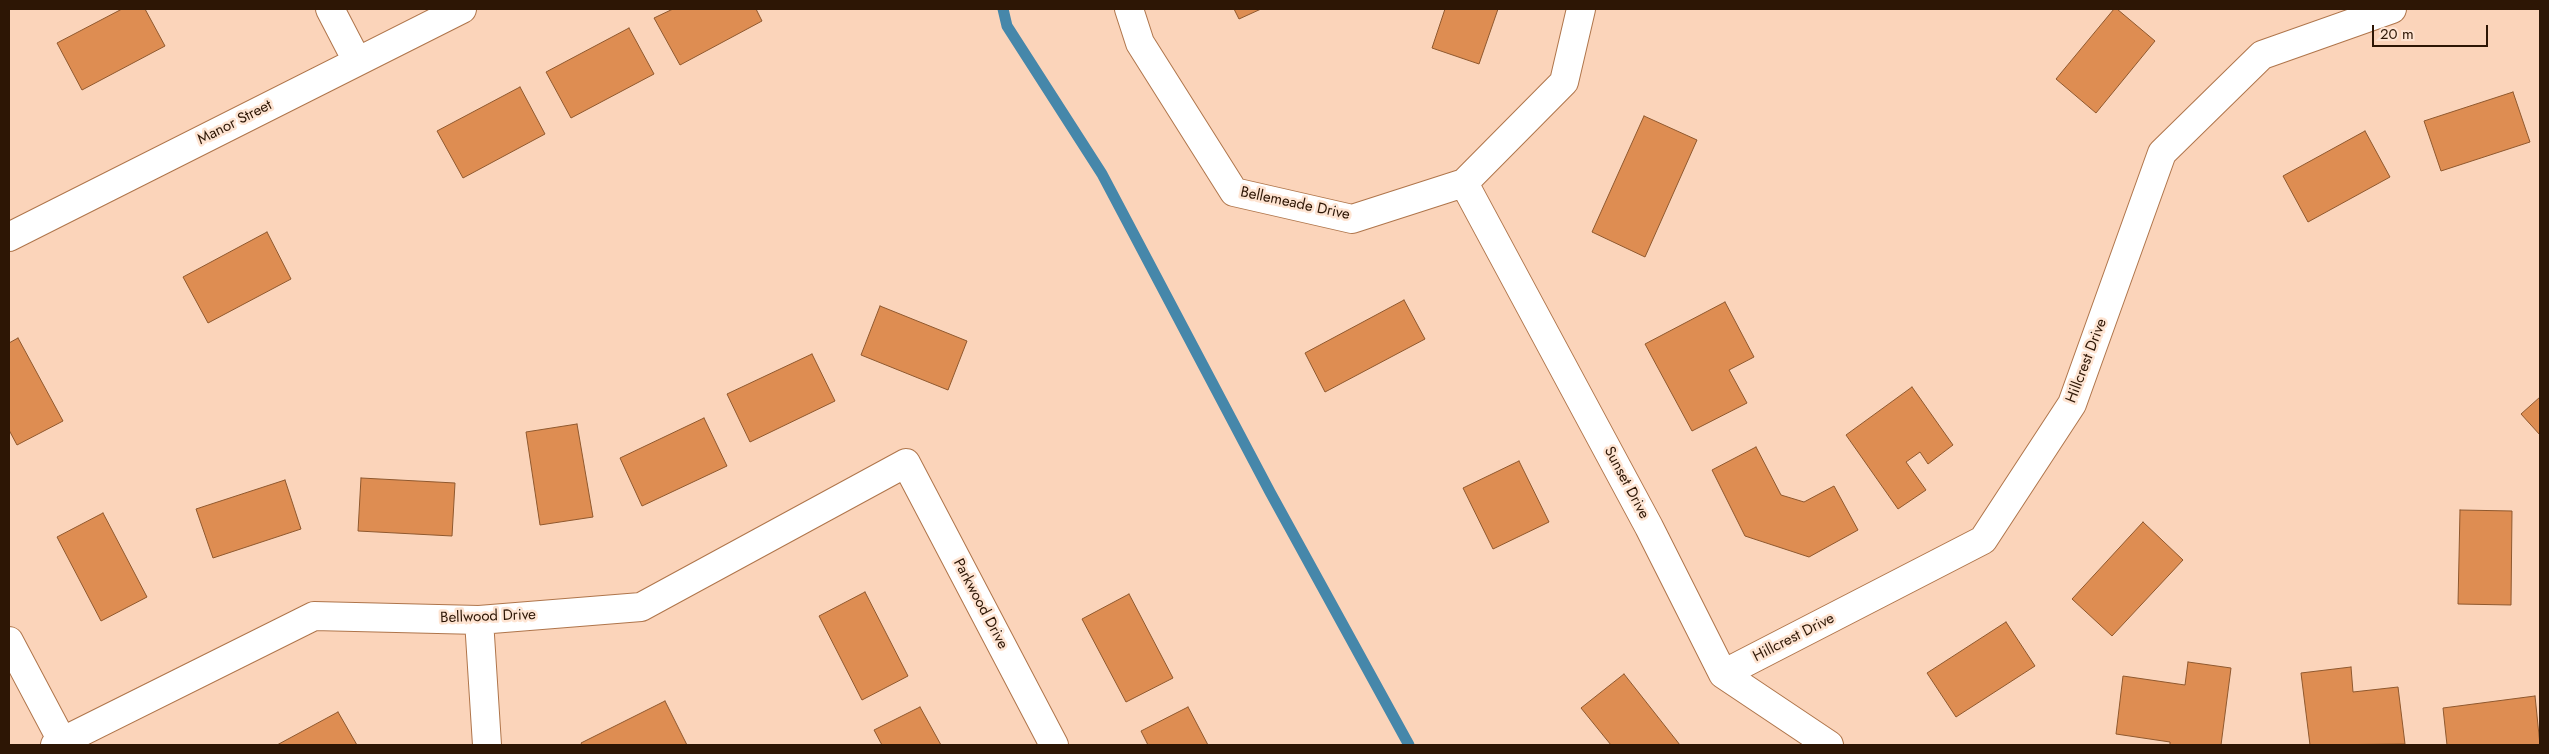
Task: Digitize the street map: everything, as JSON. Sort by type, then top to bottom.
[{"type":"street","points":[[330,9],[357,61]]},
{"type":"street","name":"Manor Street","points":[[9,237],[462,9]]},
{"type":"street","name":"Bellemeade Drive","points":[[1129,9],[1140,43],[1234,192],[1352,219],[1464,183],[1564,82],[1581,9]]},
{"type":"street","name":"Hillcrest Drive","points":[[1724,674],[1983,540],[2072,404],[2162,153],[2262,55],[2392,9]]},
{"type":"street","name":"Sunset Drive","points":[[1464,183],[1649,527],[1724,674],[1829,745]]},
{"type":"street","name":"Bellwood Drive","points":[[58,743],[314,616],[479,620],[641,607],[906,463]]},
{"type":"street","name":"Parkwood Drive","points":[[906,463],[1054,745]]},
{"type":"street","points":[[479,620],[487,745]]},
{"type":"street","points":[[9,641],[58,743]]},
{"type":"building","points":[[122,9],[145,9],[165,46],[82,90],[57,43]]},
{"type":"building","points":[[673,9],[756,9],[762,21],[680,65],[654,18]]},
{"type":"building","points":[[1234,9],[1261,9],[1239,19]]},
{"type":"building","points":[[1445,9],[1498,9],[1479,64],[1432,48]]},
{"type":"building","points":[[2114,9],[2117,9],[2155,41],[2096,113],[2056,79]]},
{"type":"building","points":[[629,28],[654,74],[571,118],[546,72]]},
{"type":"building","points":[[520,87],[545,134],[463,178],[437,131]]},
{"type":"building","points":[[2513,92],[2530,142],[2441,171],[2424,121]]},
{"type":"building","points":[[1644,116],[1697,140],[1645,257],[1592,232]]},
{"type":"building","points":[[2365,131],[2390,177],[2308,222],[2283,176]]},
{"type":"building","points":[[267,232],[291,279],[208,323],[183,277]]},
{"type":"building","points":[[1404,300],[1425,339],[1325,392],[1305,353]]},
{"type":"building","points":[[1725,302],[1754,357],[1729,370],[1747,403],[1692,431],[1645,344]]},
{"type":"building","points":[[880,306],[967,341],[948,390],[861,355]]},
{"type":"building","points":[[18,338],[63,421],[17,445],[9,430],[9,343]]},
{"type":"building","points":[[812,354],[835,401],[750,442],[727,394]]},
{"type":"building","points":[[1912,387],[1953,445],[1928,464],[1920,452],[1906,462],[1926,490],[1898,509],[1846,435]]},
{"type":"building","points":[[2540,397],[2540,435],[2521,414]]},
{"type":"building","points":[[704,418],[727,466],[642,506],[620,458]]},
{"type":"building","points":[[577,424],[593,517],[540,525],[526,432]]},
{"type":"building","points":[[1756,447],[1781,495],[1804,502],[1834,486],[1858,530],[1809,557],[1745,536],[1712,470]]},
{"type":"building","points":[[1519,461],[1549,522],[1493,549],[1463,488]]},
{"type":"building","points":[[361,478],[455,483],[452,536],[358,531]]},
{"type":"building","points":[[285,480],[301,529],[213,558],[196,509]]},
{"type":"building","points":[[2460,510],[2512,511],[2511,605],[2458,604]]},
{"type":"building","points":[[103,513],[147,597],[101,621],[57,537]]},
{"type":"building","points":[[2143,522],[2183,560],[2112,636],[2072,599]]},
{"type":"building","points":[[865,592],[908,676],[862,700],[819,616]]},
{"type":"building","points":[[1129,594],[1173,678],[1126,702],[1082,619]]},
{"type":"building","points":[[2006,622],[2035,666],[1956,717],[1927,673]]},
{"type":"building","points":[[2188,662],[2231,668],[2221,745],[2170,745],[2170,742],[2116,734],[2123,676],[2185,685]]},
{"type":"building","points":[[2351,667],[2353,692],[2398,687],[2405,744],[2310,745],[2301,673]]},
{"type":"building","points":[[1624,674],[1680,745],[1611,745],[1581,708]]},
{"type":"building","points":[[2535,696],[2540,745],[2447,745],[2443,708]]},
{"type":"building","points":[[665,701],[687,745],[582,745],[581,743]]},
{"type":"building","points":[[920,707],[941,745],[882,745],[874,730]]},
{"type":"building","points":[[1188,707],[1208,745],[1148,745],[1141,731]]},
{"type":"building","points":[[338,712],[357,745],[277,745]]},
{"type":"waterway","points":[[1003,9],[1007,26],[1102,174],[1270,492],[1409,745]]}]
